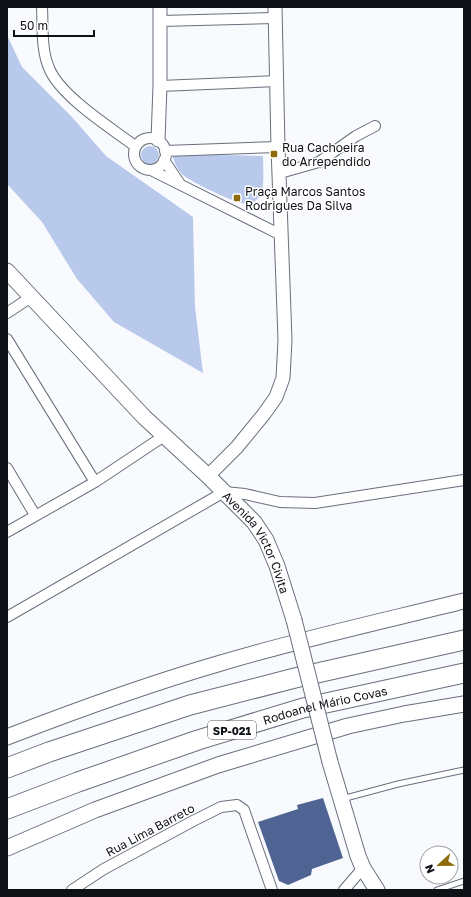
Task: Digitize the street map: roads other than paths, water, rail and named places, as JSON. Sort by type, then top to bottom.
[{"type":"highway","points":[[7,768],[49,752],[190,705],[295,678],[464,640]]},
{"type":"highway","name":"Rodoanel Mário Covas","points":[[7,809],[78,782],[198,740],[302,708],[464,673]]},
{"type":"main road","name":"Avenida Victor Civita","points":[[7,271],[144,417],[208,476],[254,522],[266,540],[277,566],[294,620],[330,762],[358,856],[363,868],[377,890]]},
{"type":"main road","points":[[7,737],[104,701],[221,663],[280,646],[464,601]]},
{"type":"main road","points":[[7,848],[95,810],[218,765],[348,726],[404,714],[464,704]]},
{"type":"street","points":[[42,7],[44,53],[55,80],[78,103],[135,146]]},
{"type":"street","points":[[158,140],[161,21],[160,7]]},
{"type":"street","points":[[161,21],[275,13],[285,340],[283,378],[276,397],[264,414],[238,447],[208,476]]},
{"type":"street","points":[[160,86],[277,81]]},
{"type":"street","points":[[280,173],[319,162],[351,140],[375,126]]},
{"type":"street","points":[[180,184],[165,156],[163,144],[152,138],[145,138],[135,146],[134,155],[141,167],[151,170],[180,184],[281,235]]},
{"type":"street","points":[[165,156],[278,147]]},
{"type":"street","points":[[151,170],[159,166],[165,156]]},
{"type":"street","points":[[7,313],[31,297]]},
{"type":"street","points":[[7,338],[95,482]]},
{"type":"street","points":[[7,532],[36,514],[95,482],[164,436]]},
{"type":"street","points":[[7,468],[36,514]]},
{"type":"street","points":[[7,616],[224,492],[245,494],[280,502],[315,504],[464,480]]},
{"type":"street","name":"Rua Lima Barreto","points":[[72,890],[104,869],[221,807],[237,805],[244,810],[272,890]]},
{"type":"street","points":[[344,890],[363,868]]},
{"type":"lane","points":[[341,799],[398,784],[464,770]]},
{"type":"lane","points":[[438,890],[464,881]]},
{"type":"place","name":"Rua Cachoeira do Arrependido","points":[[274,154]]},
{"type":"place","name":"Praça Marcos Santos Rodrigues Da Silva","points":[[237,198]]}]
